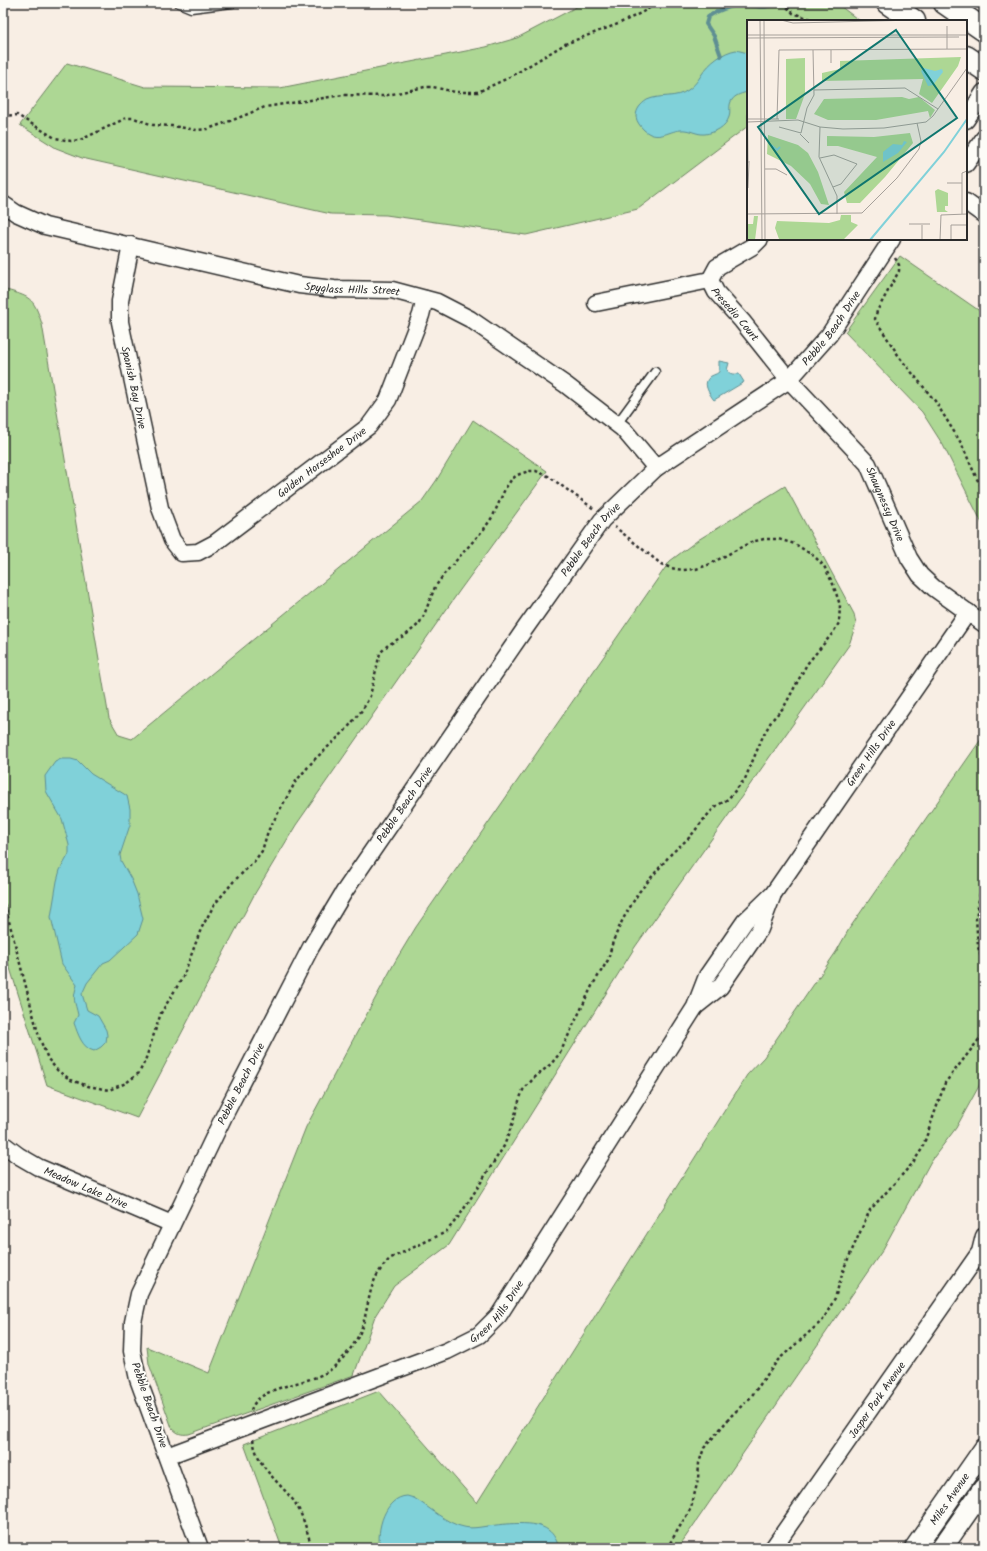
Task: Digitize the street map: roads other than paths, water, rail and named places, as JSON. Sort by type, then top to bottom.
[{"type":"main road","points":[[888,3],[913,20]]},
{"type":"main road","points":[[945,3],[984,30]]},
{"type":"main road","points":[[967,58],[984,69]]},
{"type":"street","points":[[967,118],[984,92]]},
{"type":"street","points":[[967,163],[984,138]]},
{"type":"street","points":[[967,203],[984,215]]},
{"type":"street","name":"Spyglass Hills Street","points":[[3,204],[16,213],[45,226],[299,285],[334,289],[392,290],[437,302],[470,319],[566,385],[623,429],[656,468]]},
{"type":"street","name":"Presedio Court","points":[[759,240],[753,246],[717,267],[710,280],[716,292],[742,321],[789,380]]},
{"type":"street","name":"Pebble Beach Drive","points":[[200,1548],[138,1379],[132,1351],[133,1322],[139,1294],[172,1224],[224,1116],[311,947],[344,892],[524,630],[605,518],[656,468],[789,380],[829,335],[891,242]]},
{"type":"street","name":"Spanish Bay Drive","points":[[131,246],[120,301],[120,322],[160,508],[167,528]]},
{"type":"street","points":[[596,303],[710,280]]},
{"type":"street","name":"Golden Horseshoe Drive","points":[[167,528],[172,540],[182,553],[198,552],[215,543],[369,426],[388,400],[421,315],[425,299]]},
{"type":"street","name":"Shaugnessy Drive","points":[[789,380],[868,464],[909,558],[920,575],[934,588],[984,624]]},
{"type":"street","name":"Green Hills Drive","points":[[167,1456],[447,1351],[479,1335],[499,1315],[695,1007],[707,976],[745,921],[773,894],[968,612]]},
{"type":"street","name":"Meadow Lake Drive","points":[[3,1144],[19,1156],[38,1167],[172,1224]]},
{"type":"street","name":"Jasper Park Avenue","points":[[773,1548],[982,1250],[984,1236]]},
{"type":"street","name":"Miles Avenue","points":[[915,1548],[984,1449]]},
{"type":"street","name":"Miles Avenue","points":[[942,1548],[984,1488]]},
{"type":"lane","points":[[178,3],[192,8],[232,3]]},
{"type":"lane","points":[[617,424],[655,372]]},
{"type":"water","points":[[736,50],[747,53],[747,92],[733,98],[730,104],[729,117],[722,127],[716,131],[705,134],[681,130],[658,136],[644,130],[636,119],[636,114],[639,107],[647,100],[652,98],[678,95],[688,90],[712,62],[731,51]]},
{"type":"water","points":[[719,361],[729,363],[727,370],[728,372],[732,374],[739,374],[744,382],[714,400],[706,384],[709,378],[719,372]]},
{"type":"water","points":[[61,759],[78,761],[91,774],[127,796],[130,809],[130,825],[120,855],[121,861],[137,894],[143,919],[138,934],[110,960],[103,963],[87,983],[82,994],[87,1010],[98,1016],[106,1030],[106,1042],[94,1051],[83,1044],[74,1023],[78,1015],[74,997],[77,985],[62,964],[51,917],[57,881],[60,870],[69,854],[69,845],[62,819],[46,791],[45,776],[55,762]]},
{"type":"water","points":[[407,1496],[414,1498],[438,1515],[464,1527],[473,1528],[502,1524],[528,1524],[542,1527],[552,1534],[559,1548],[380,1548],[379,1532],[388,1508],[399,1498]]},
{"type":"waterway","points":[[721,56],[714,36],[706,24],[708,17],[719,11],[736,6],[745,5],[763,7],[777,3]]}]
